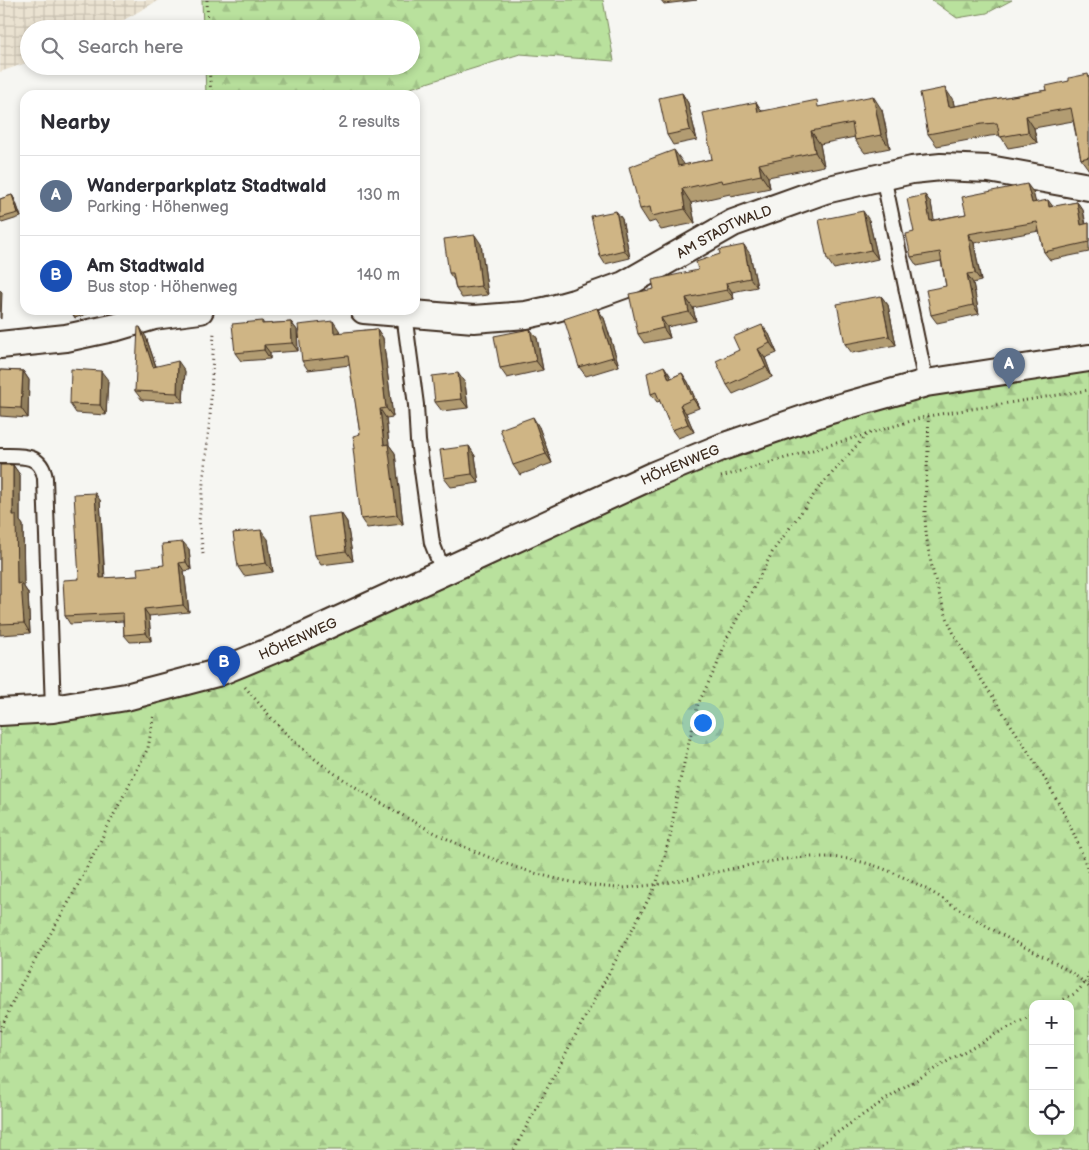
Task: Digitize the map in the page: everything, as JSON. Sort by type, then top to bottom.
[{"type":"street","name":"AM STADTWALD","points":[[418,315],[474,319],[526,315],[574,303],[624,285],[733,223],[825,190],[912,170],[942,167],[989,169],[1089,187]]},
{"type":"street","points":[[0,345],[66,338],[117,327],[154,316],[207,318]]},
{"type":"street","name":"HÖHENWEG","points":[[0,712],[53,709],[126,698],[212,675],[280,647],[654,475],[722,447],[827,411],[926,384],[1089,358]]},
{"type":"lane","points":[[883,176],[926,384]]},
{"type":"lane","points":[[404,315],[416,406],[418,441],[432,542],[443,572]]},
{"type":"lane","points":[[0,456],[24,456],[36,460],[44,468],[53,709]]},
{"type":"path","points":[[207,0],[208,20]]},
{"type":"path","points":[[210,75],[211,90]]},
{"type":"path","points":[[203,554],[199,521],[210,417],[207,318]]},
{"type":"path","points":[[721,477],[928,416],[1089,390]]},
{"type":"path","points":[[928,416],[925,514],[931,563],[945,613],[961,647],[1041,772],[1070,827],[1084,857],[1089,874]]},
{"type":"path","points":[[514,1150],[656,885],[670,837],[678,789],[698,704],[717,665],[728,636],[773,551],[818,489],[867,434]]},
{"type":"path","points":[[230,667],[235,676],[267,713],[303,749],[343,779],[425,828],[470,850],[543,876],[582,884],[621,888],[671,883],[768,862],[819,857],[848,859],[880,868],[911,881],[1004,936],[1053,961],[1088,982]]},
{"type":"path","points":[[0,1031],[19,988],[70,900],[148,748],[155,708],[153,692]]},
{"type":"path","points":[[1089,973],[1089,987]]},
{"type":"path","points":[[1063,1000],[1076,993],[1088,982]]},
{"type":"path","points":[[813,1150],[840,1130],[954,1056],[1029,1017]]},
{"type":"shaded area","points":[[0,0],[159,0],[124,20],[20,20],[20,65],[0,72]]},
{"type":"green space","points":[[202,0],[603,0],[614,61],[520,54],[404,90],[206,90],[205,75],[420,75],[420,20],[203,20]]},
{"type":"green space","points":[[932,0],[1012,0],[987,13],[957,18]]},
{"type":"green space","points":[[1089,358],[1089,1150],[0,1150],[0,712],[126,697],[827,411]]},
{"type":"building","points":[[1088,74],[1089,157],[1081,159],[1071,108],[1026,116],[1028,132],[1000,137],[997,123],[928,134],[920,93],[945,88],[949,107],[1047,90],[1046,86],[1069,81],[1069,78]]},
{"type":"building","points":[[682,93],[690,130],[667,135],[659,98]]},
{"type":"building","points":[[873,96],[881,135],[855,140],[852,123],[811,131],[815,152],[759,164],[761,175],[722,183],[721,180],[682,189],[685,209],[652,216],[650,207],[640,209],[629,167],[674,150],[678,166],[712,159],[703,113],[756,102],[758,112],[817,100],[818,107]]},
{"type":"building","points":[[1027,184],[1032,203],[1048,200],[1049,207],[1077,202],[1081,225],[1089,223],[1089,242],[1044,252],[1037,222],[968,234],[975,273],[967,274],[973,305],[931,315],[926,290],[946,286],[940,252],[911,257],[906,234],[914,232],[907,199],[925,195],[930,221],[966,214],[962,197]]},
{"type":"building","points":[[12,195],[18,213],[0,218],[0,199]]},
{"type":"building","points":[[616,211],[624,250],[600,256],[591,216]]},
{"type":"building","points":[[863,211],[871,250],[827,259],[819,220]]},
{"type":"building","points":[[475,235],[481,286],[456,289],[453,273],[449,273],[444,239]]},
{"type":"building","points":[[744,245],[750,278],[726,283],[727,290],[686,298],[689,312],[661,318],[663,328],[638,334],[629,294],[654,289],[652,280],[698,270],[696,262],[720,254],[719,250]]},
{"type":"building","points":[[881,296],[889,336],[845,344],[837,304]]},
{"type":"building","points":[[597,308],[613,357],[579,367],[564,319]]},
{"type":"building","points":[[262,321],[262,324],[291,322],[292,343],[264,345],[264,350],[235,353],[232,324]]},
{"type":"building","points":[[333,321],[334,333],[377,329],[386,408],[380,409],[384,445],[388,444],[397,515],[361,519],[353,448],[355,448],[353,436],[360,434],[348,356],[302,361],[298,325]]},
{"type":"building","points":[[762,325],[770,343],[758,349],[766,367],[727,385],[716,361],[739,350],[733,337]]},
{"type":"building","points":[[138,327],[140,327],[153,367],[178,361],[177,393],[135,391]]},
{"type":"building","points":[[530,329],[536,361],[500,368],[494,336]]},
{"type":"building","points":[[664,366],[669,379],[682,373],[693,399],[680,405],[688,424],[672,430],[656,392],[651,394],[647,373]]},
{"type":"building","points":[[71,369],[101,371],[100,405],[70,404]]},
{"type":"building","points":[[0,370],[23,371],[21,408],[0,407]]},
{"type":"building","points":[[458,373],[461,399],[435,402],[432,376]]},
{"type":"building","points":[[533,417],[546,454],[513,465],[500,429]]},
{"type":"building","points":[[469,446],[472,474],[444,478],[440,450]]},
{"type":"building","points":[[0,465],[13,465],[13,515],[16,515],[17,584],[21,583],[24,623],[0,624]]},
{"type":"building","points":[[95,493],[100,578],[138,576],[137,568],[164,565],[162,544],[183,542],[186,562],[179,563],[183,605],[144,609],[146,633],[124,635],[123,613],[65,616],[63,580],[79,579],[74,494]]},
{"type":"building","points":[[341,513],[346,551],[315,555],[309,517]]},
{"type":"building","points":[[261,530],[266,563],[238,567],[233,533]]},
{"type":"place","name":"Wanderparkplatz Stadtwald","points":[[1009,389]]},
{"type":"place","name":"Am Stadtwald","points":[[224,687]]}]
